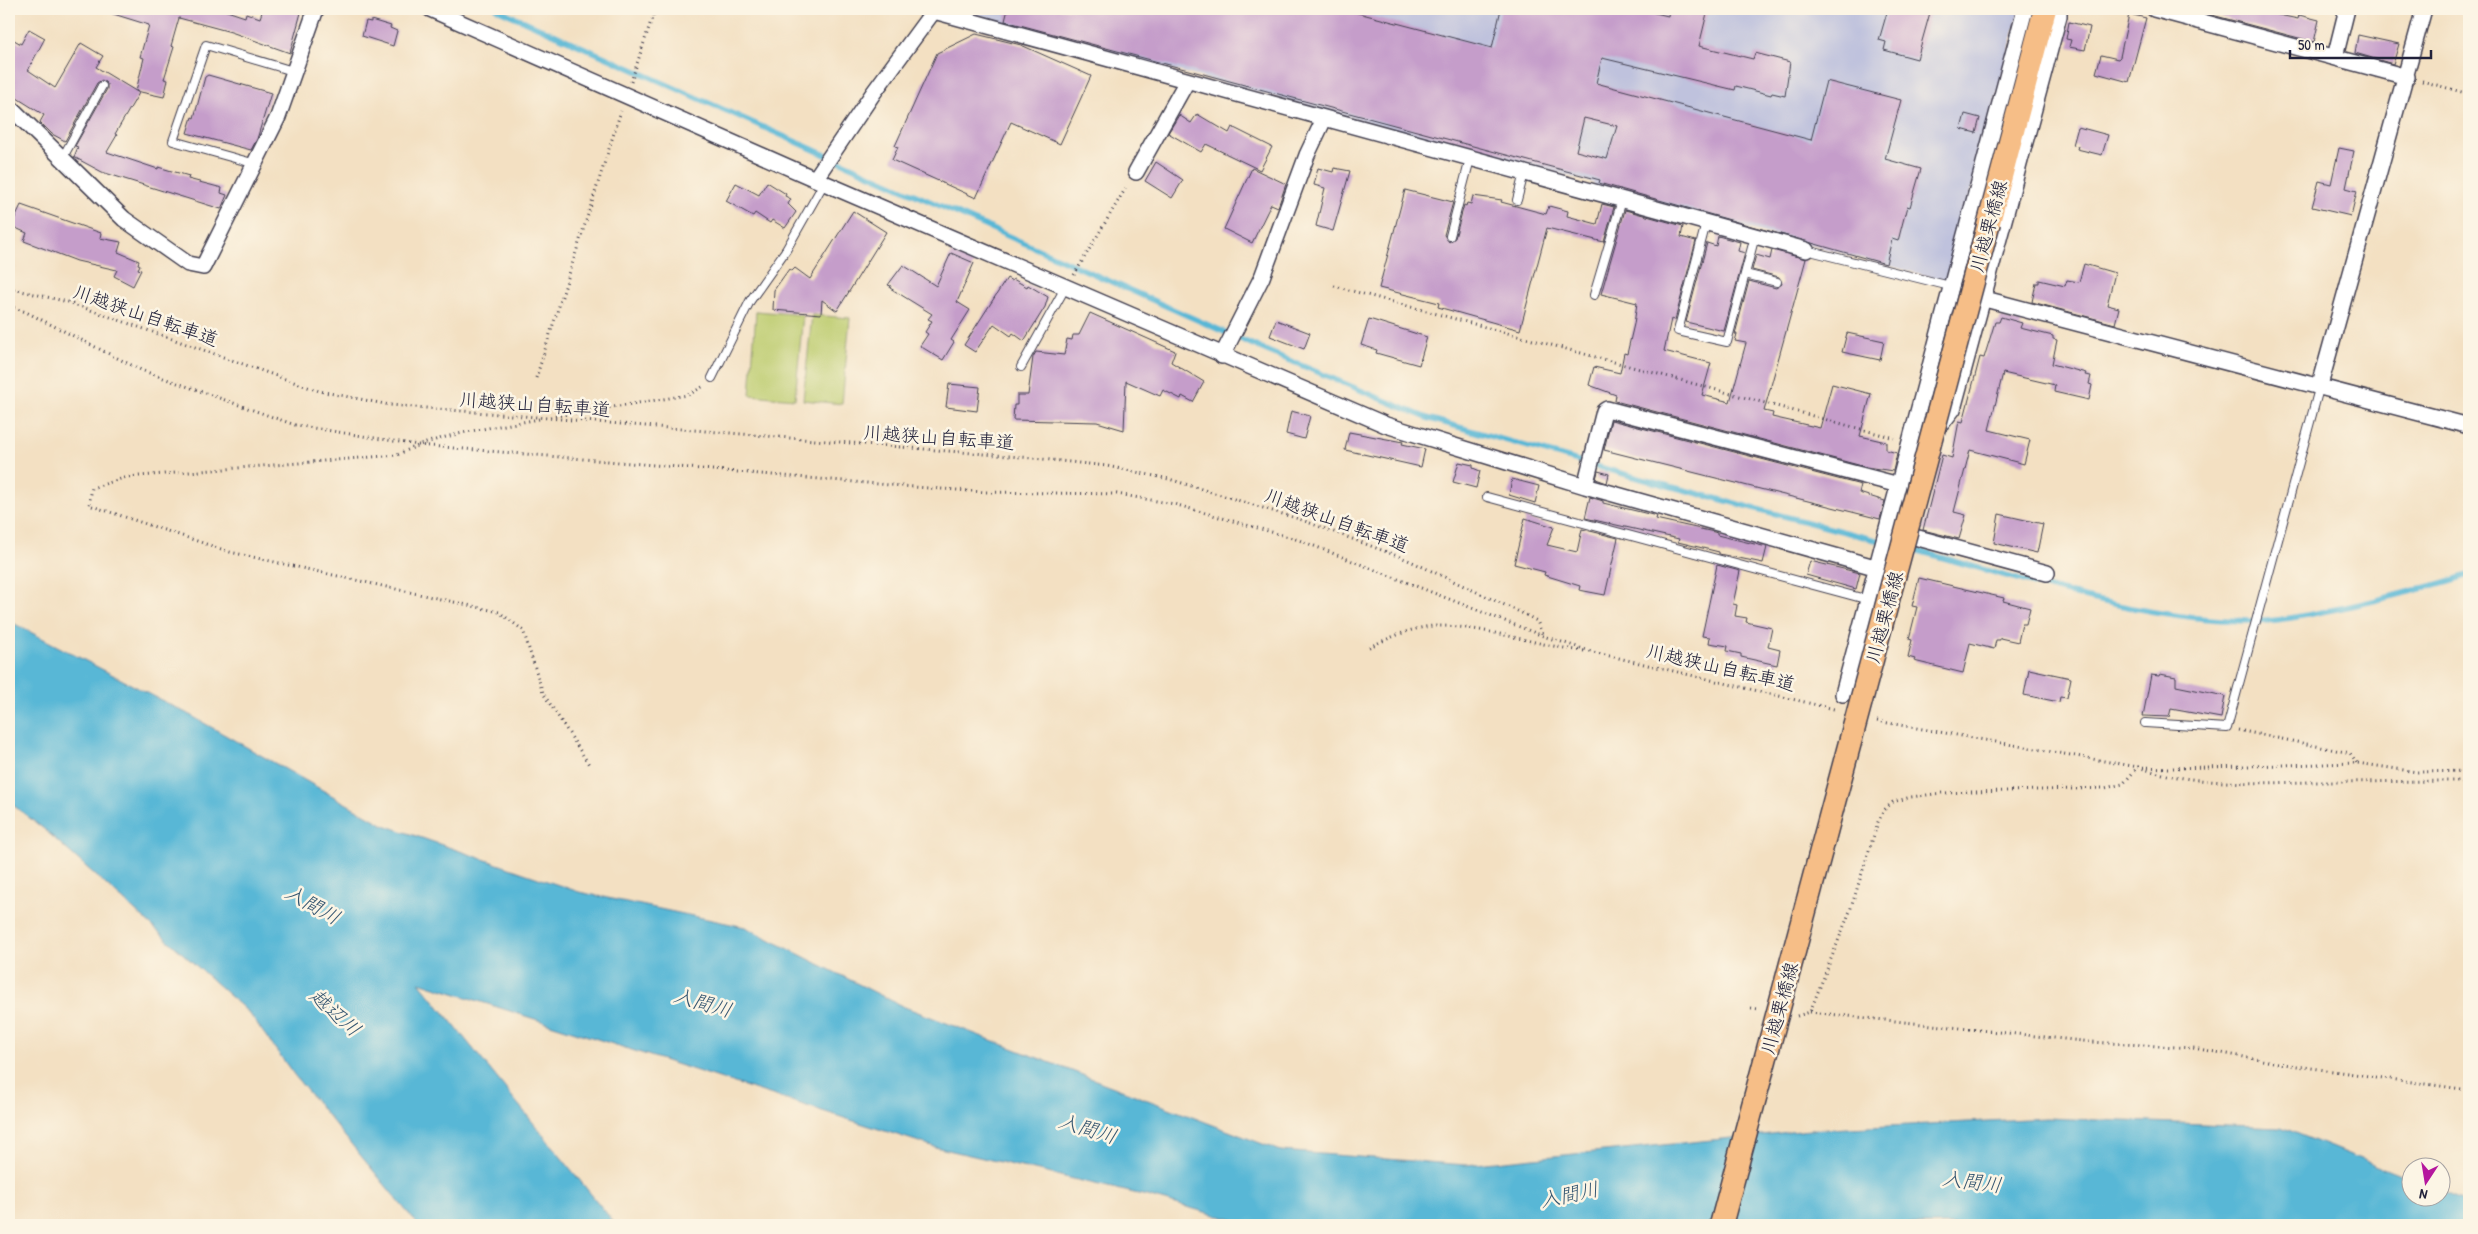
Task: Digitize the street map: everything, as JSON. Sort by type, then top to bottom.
[{"type":"main road","name":"川越栗橋線","points":[[1721,1225],[1989,222],[2044,9]]},
{"type":"street","points":[[9,106],[124,219],[188,264],[203,268],[278,117],[316,9]]},
{"type":"street","points":[[430,9],[819,181],[1386,425],[1584,486],[1878,568]]},
{"type":"street","points":[[1843,694],[1888,530],[1950,286],[2026,9]]},
{"type":"street","points":[[1909,442],[1942,423],[1953,409],[1985,299],[2059,16],[2059,9]]},
{"type":"street","points":[[2154,9],[2204,15],[2335,57],[2407,77]]},
{"type":"street","points":[[2335,57],[2347,9]]},
{"type":"street","points":[[2320,385],[2407,77],[2424,9]]},
{"type":"street","points":[[819,181],[874,92],[934,10],[1324,119],[1806,250]]},
{"type":"street","points":[[1136,172],[1187,81]]},
{"type":"street","points":[[1222,356],[1262,277],[1307,155],[1324,119]]},
{"type":"street","points":[[1985,299],[2320,385],[2469,426]]},
{"type":"street","points":[[1584,486],[1604,411],[1607,409],[1899,485]]},
{"type":"street","points":[[1888,530],[2047,573]]},
{"type":"lane","points":[[256,164],[173,140],[206,45],[293,70]]},
{"type":"lane","points":[[63,157],[102,86]]},
{"type":"lane","points":[[1450,236],[1470,158]]},
{"type":"lane","points":[[1517,200],[1524,173]]},
{"type":"lane","points":[[712,378],[750,301],[786,250],[819,181]]},
{"type":"lane","points":[[1594,295],[1622,200]]},
{"type":"lane","points":[[1706,223],[1678,331],[1727,342],[1755,236]]},
{"type":"lane","points":[[1806,250],[1950,286]]},
{"type":"lane","points":[[1745,274],[1777,282]]},
{"type":"lane","points":[[1021,367],[1065,288]]},
{"type":"lane","points":[[2145,722],[2227,728],[2320,385]]},
{"type":"lane","points":[[1487,498],[1868,600]]},
{"type":"path","points":[[536,378],[655,9]]},
{"type":"path","points":[[2407,77],[2469,94]]},
{"type":"path","points":[[1065,288],[1136,172]]},
{"type":"path","points":[[1334,286],[1909,442]]},
{"type":"path","name":"川越狭山自転車道","points":[[9,288],[68,302],[319,391],[390,406],[1033,458],[1107,466],[1169,480],[1302,520],[1408,560],[1537,621],[1543,636],[1593,652],[1839,711]]},
{"type":"path","points":[[9,306],[26,312],[141,370],[295,424],[418,445],[985,492],[1117,494],[1174,504],[1299,540],[1543,636]]},
{"type":"path","points":[[590,766],[543,693],[523,630],[499,612],[230,552],[89,505],[92,488],[127,477],[397,455],[418,445],[454,435],[688,395],[700,389],[712,378]]},
{"type":"path","points":[[1369,647],[1411,630],[1434,626],[1462,628],[1557,648],[1593,652]]},
{"type":"path","points":[[1869,719],[2138,766],[2171,768],[2356,763],[2417,772],[2469,772]]},
{"type":"path","points":[[2227,728],[2350,753],[2356,763]]},
{"type":"path","points":[[2138,766],[2162,775],[2186,779],[2250,783],[2469,781]]},
{"type":"path","points":[[1810,1012],[1850,911],[1878,822],[1884,810],[1893,802],[1910,797],[1942,793],[2105,788],[2123,784],[2138,766]]},
{"type":"path","points":[[1750,1008],[1769,1011]]},
{"type":"path","points":[[1787,1014],[1796,1016],[1810,1012],[2092,1042],[2193,1048],[2290,1065],[2469,1090]]},
{"type":"shaded area","points":[[948,9],[2020,9],[1947,281],[1594,188],[1593,183]]},
{"type":"green space","points":[[756,311],[803,315],[795,399],[750,395]]},
{"type":"green space","points":[[812,315],[850,318],[842,404],[803,400]]},
{"type":"water","points":[[9,621],[188,714],[384,825],[579,892],[745,927],[902,1006],[1281,1151],[1466,1165],[1810,1130],[2046,1118],[2281,1127],[2400,1175],[2400,1206],[2450,1206],[2450,1195],[2469,1203],[2469,1225],[1252,1225],[1147,1196],[935,1147],[419,982],[616,1225],[418,1225],[295,1076],[249,1013],[44,829],[9,802]]},
{"type":"building","points":[[107,9],[221,9],[245,17],[246,13],[260,18],[263,9],[302,9],[290,53],[231,32],[179,18],[171,46],[174,47],[164,79],[168,80],[164,97],[136,91],[144,58],[140,57],[149,25],[107,12]]},
{"type":"building","points":[[1008,9],[1343,9],[1492,48],[1501,9],[1638,9],[1668,16],[1669,9],[1708,9],[1699,46],[1753,59],[1755,53],[1790,62],[1785,96],[1772,93],[1771,95],[1736,86],[1735,90],[1602,58],[1596,83],[1811,140],[1826,81],[1901,100],[1885,159],[1921,169],[1910,207],[1907,206],[1898,241],[1892,239],[1886,264],[1599,183],[1600,180],[1005,21]],"holes":[[[1584,118],[1617,126],[1607,159],[1576,151]]]},
{"type":"building","points":[[1888,9],[1931,9],[1917,59],[1884,50],[1886,42],[1879,40]]},
{"type":"building","points":[[2197,9],[2251,9],[2298,19],[2299,15],[2319,20],[2314,42],[2197,11]]},
{"type":"building","points":[[2129,14],[2146,18],[2129,82],[2096,73],[2101,55],[2118,59],[2120,57]]},
{"type":"building","points":[[371,20],[391,26],[390,28],[397,31],[393,46],[362,36],[366,21],[371,22]]},
{"type":"building","points":[[2069,22],[2090,27],[2085,50],[2069,47],[2071,40],[2066,39]]},
{"type":"building","points":[[29,29],[45,38],[28,70],[55,88],[81,43],[103,56],[96,67],[139,93],[115,134],[117,135],[107,152],[158,169],[158,167],[189,176],[188,179],[222,188],[221,193],[227,195],[221,209],[102,172],[74,157],[78,147],[75,146],[107,89],[107,84],[102,80],[97,83],[65,141],[52,134],[40,122],[44,115],[9,93],[9,37],[21,44]]},
{"type":"building","points":[[976,34],[1021,45],[1091,76],[1060,144],[1011,122],[976,198],[892,160],[898,147],[895,146],[937,53]]},
{"type":"building","points":[[2358,35],[2399,44],[2393,64],[2355,53]]},
{"type":"building","points":[[208,75],[271,93],[257,139],[251,150],[187,133],[192,117],[194,118],[205,77]]},
{"type":"building","points":[[1197,114],[1229,133],[1232,127],[1272,147],[1260,170],[1206,144],[1201,152],[1168,133],[1179,115],[1191,123]]},
{"type":"building","points":[[1965,114],[1980,118],[1976,133],[1961,129]]},
{"type":"building","points":[[2078,127],[2108,135],[2102,155],[2077,149],[2078,146],[2073,145]]},
{"type":"building","points":[[2339,148],[2354,151],[2346,188],[2357,191],[2351,216],[2312,207],[2319,181],[2331,184]]},
{"type":"building","points":[[1156,162],[1183,180],[1172,198],[1145,181]]},
{"type":"building","points":[[1252,168],[1286,184],[1278,207],[1271,204],[1252,243],[1224,229]]},
{"type":"building","points":[[1318,168],[1333,172],[1334,168],[1350,171],[1333,231],[1316,226],[1325,188],[1314,185]]},
{"type":"building","points":[[767,182],[791,199],[788,204],[796,212],[785,228],[772,220],[770,223],[755,213],[753,216],[726,201],[736,183],[759,195]]},
{"type":"building","points":[[1405,190],[1453,202],[1444,235],[1449,242],[1455,238],[1464,205],[1466,206],[1467,203],[1471,204],[1473,196],[1502,200],[1501,202],[1546,214],[1549,206],[1568,211],[1567,216],[1597,224],[1602,204],[1614,207],[1604,242],[1547,228],[1520,330],[1438,307],[1439,303],[1379,288]]},
{"type":"building","points":[[21,205],[101,233],[100,238],[121,242],[118,252],[139,261],[138,269],[141,270],[133,286],[114,276],[117,270],[77,261],[24,241],[27,233],[11,226]]},
{"type":"building","points":[[1625,210],[1683,226],[1681,237],[1696,241],[1675,320],[1671,319],[1664,351],[1711,363],[1702,395],[1730,402],[1746,343],[1735,341],[1737,334],[1735,334],[1749,281],[1776,288],[1782,284],[1779,277],[1752,270],[1756,255],[1770,259],[1772,250],[1806,259],[1764,411],[1773,413],[1772,417],[1820,428],[1832,384],[1871,394],[1860,436],[1886,442],[1886,450],[1897,453],[1893,471],[1866,467],[1615,401],[1616,395],[1589,385],[1594,367],[1620,373],[1624,353],[1627,354],[1634,324],[1637,303],[1601,294]]},
{"type":"building","points":[[853,211],[886,232],[837,311],[822,300],[821,314],[773,310],[774,290],[789,269],[792,271],[795,268],[810,279]]},
{"type":"building","points":[[1718,236],[1740,242],[1738,251],[1745,253],[1724,331],[1686,322],[1707,243],[1716,246]]},
{"type":"building","points":[[951,253],[974,263],[957,302],[970,310],[951,340],[954,342],[943,360],[920,346],[928,334],[925,332],[932,321],[928,319],[932,314],[888,285],[903,265],[936,286]]},
{"type":"building","points":[[2084,264],[2115,273],[2107,305],[2119,308],[2115,324],[2032,302],[2036,283],[2039,283],[2039,280],[2065,286],[2067,280],[2079,282]]},
{"type":"building","points":[[1007,278],[1012,281],[1013,279],[1027,287],[1028,285],[1048,297],[1045,307],[1024,341],[1013,333],[1011,336],[994,324],[975,352],[964,345]]},
{"type":"building","points":[[1090,313],[1175,351],[1171,362],[1204,382],[1193,402],[1182,396],[1181,399],[1163,390],[1160,396],[1126,381],[1124,430],[1097,422],[1013,420],[1014,405],[1017,405],[1017,395],[1028,395],[1033,357],[1036,352],[1064,355],[1067,339],[1072,340],[1073,335],[1079,335]]},
{"type":"building","points":[[2001,317],[2022,323],[2020,328],[2053,336],[2053,339],[2057,340],[2052,364],[2091,376],[2089,384],[2092,385],[2089,400],[2054,392],[2055,385],[2003,373],[1989,430],[2030,440],[2024,464],[1970,450],[1954,512],[1966,515],[1959,539],[1923,530],[1942,455],[1952,458],[1959,421],[1963,422],[1980,357],[1984,358],[1995,322],[1999,322]]},
{"type":"building","points":[[1369,319],[1427,337],[1419,365],[1376,353],[1377,350],[1361,345]]},
{"type":"building","points":[[1276,320],[1310,333],[1304,349],[1270,336]]},
{"type":"building","points":[[1847,333],[1884,341],[1880,360],[1842,352]]},
{"type":"building","points":[[949,384],[980,387],[977,411],[946,407]]},
{"type":"building","points":[[1291,411],[1310,416],[1304,439],[1286,434]]},
{"type":"building","points":[[1611,420],[1861,485],[1859,493],[1885,501],[1880,519],[1604,450]]},
{"type":"building","points":[[1349,432],[1403,442],[1402,444],[1425,449],[1421,467],[1345,450]]},
{"type":"building","points":[[1459,462],[1473,465],[1473,468],[1480,471],[1476,488],[1453,482]]},
{"type":"building","points":[[1598,471],[1609,474],[1607,483],[1596,479]]},
{"type":"building","points":[[1512,479],[1539,486],[1535,503],[1509,495]]},
{"type":"building","points":[[1590,497],[1603,501],[1603,503],[1657,516],[1656,519],[1714,532],[1717,535],[1767,547],[1763,563],[1719,554],[1719,552],[1678,542],[1679,539],[1585,518]]},
{"type":"building","points":[[1999,514],[2043,524],[2037,553],[1994,543]]},
{"type":"building","points":[[1525,518],[1554,527],[1547,545],[1577,552],[1582,529],[1618,538],[1605,595],[1579,590],[1580,586],[1544,575],[1545,572],[1514,564]]},
{"type":"building","points":[[1810,561],[1860,573],[1856,589],[1806,575]]},
{"type":"building","points":[[1717,565],[1740,571],[1733,604],[1737,605],[1735,616],[1747,618],[1746,622],[1772,628],[1768,647],[1780,650],[1777,665],[1741,657],[1741,654],[1727,651],[1728,646],[1709,643],[1710,637],[1702,636]]},
{"type":"building","points":[[1919,578],[2004,598],[2003,601],[2030,608],[2026,624],[2022,624],[2018,642],[2000,638],[2000,640],[1996,640],[1994,649],[1970,643],[1963,673],[1914,661],[1915,659],[1908,657],[1912,640],[1909,639],[1917,607],[1912,606]]},
{"type":"building","points":[[2029,669],[2071,678],[2067,698],[2060,697],[2059,702],[2024,695]]},
{"type":"building","points":[[2160,674],[2176,677],[2176,686],[2225,696],[2221,718],[2171,709],[2169,717],[2143,716],[2151,675],[2159,676]]},
{"type":"waterway","points":[[497,9],[1267,351],[1427,418],[1642,479],[1899,546]]},
{"type":"waterway","points":[[1908,548],[2038,585],[2125,607],[2214,619],[2259,621],[2292,618],[2380,599],[2469,575]]},
{"type":"water label","name":"入間川","points":[[313,904]]},
{"type":"water label","name":"入間川","points":[[703,1002]]},
{"type":"water label","name":"越辺川","points":[[336,1012]]},
{"type":"water label","name":"入間川","points":[[1088,1128]]},
{"type":"water label","name":"入間川","points":[[1972,1181]]},
{"type":"water label","name":"入間川","points":[[1569,1194]]}]
